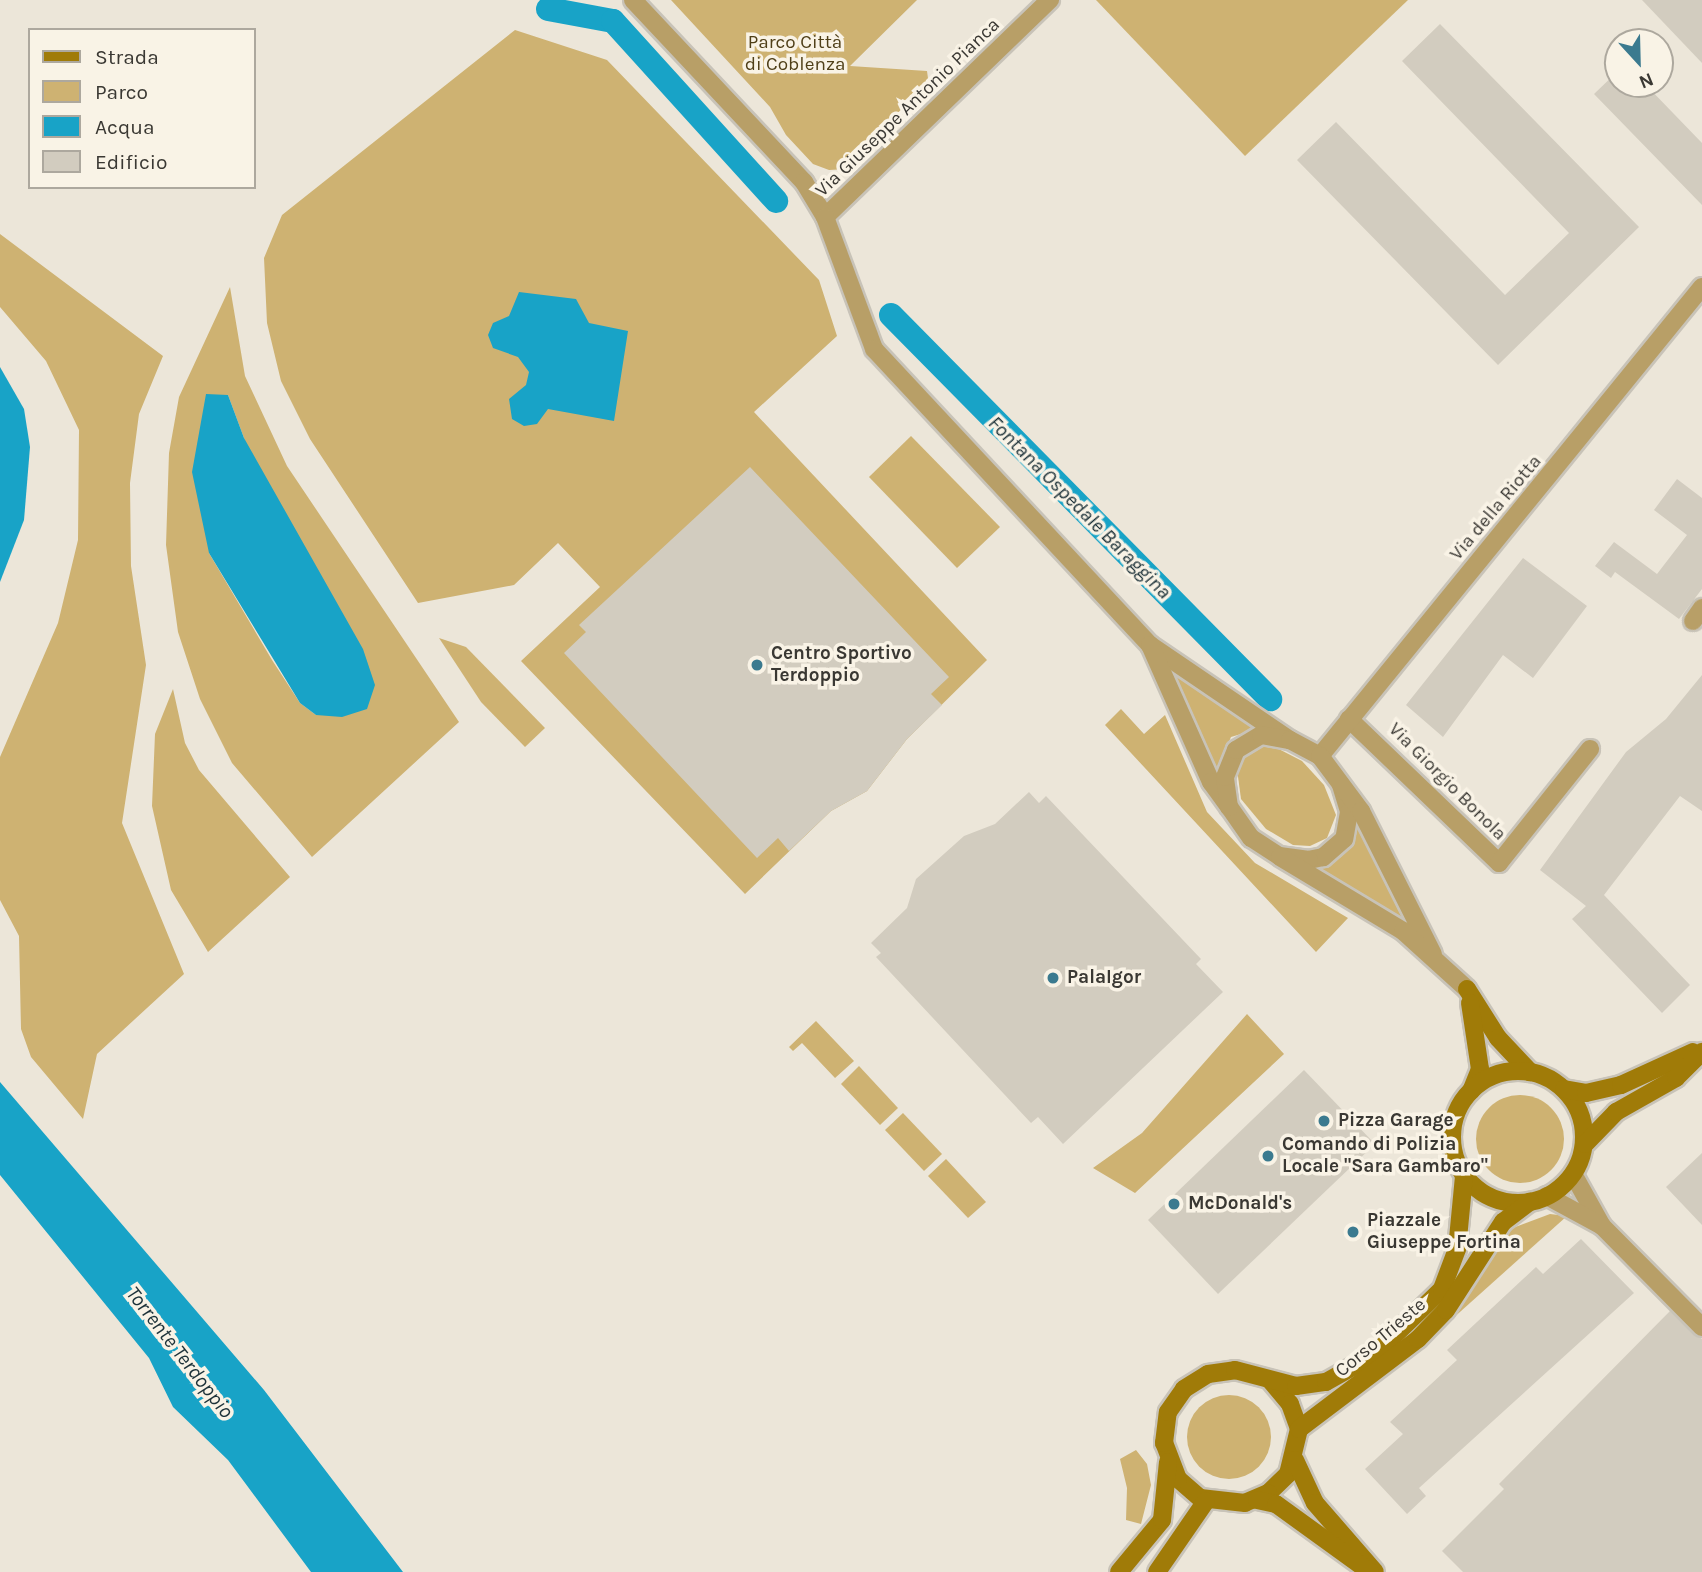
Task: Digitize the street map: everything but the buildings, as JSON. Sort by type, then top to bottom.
[{"type":"main road","points":[[1467,989],[1498,1038],[1530,1072],[1564,1089],[1586,1093],[1620,1085],[1702,1046]]},
{"type":"main road","points":[[1467,989],[1480,1069],[1455,1118],[1452,1138],[1464,1176],[1493,1198],[1530,1202],[1547,1196],[1573,1174],[1584,1144],[1616,1112],[1676,1078],[1702,1052]]},
{"type":"main road","points":[[1471,1091],[1499,1075],[1530,1072]]},
{"type":"main road","points":[[1564,1089],[1577,1105],[1584,1144]]},
{"type":"main road","name":"Corso Trieste","points":[[1270,1380],[1296,1386],[1350,1373],[1433,1298],[1457,1249],[1464,1176]]},
{"type":"main road","name":"Corso Trieste","points":[[1299,1429],[1418,1339],[1446,1311],[1503,1222],[1530,1202]]},
{"type":"main road","points":[[1119,1572],[1162,1520],[1168,1462],[1165,1425],[1184,1389],[1222,1370],[1270,1380],[1290,1404],[1299,1429],[1295,1460],[1279,1485],[1257,1500],[1232,1505],[1206,1501],[1189,1490],[1168,1462]]},
{"type":"main road","points":[[1295,1460],[1315,1503],[1373,1572]]},
{"type":"main road","points":[[1257,1500],[1276,1504],[1373,1572]]},
{"type":"main road","points":[[1157,1572],[1206,1501]]},
{"type":"street","name":"Via Giuseppe Antonio Pianca","points":[[825,217],[1050,0]]},
{"type":"street","points":[[638,3],[804,182],[825,217],[874,348],[1150,645],[1290,740],[1320,756],[1362,811],[1433,954]]},
{"type":"street","name":"Via della Riotta","points":[[1320,756],[1702,286]]},
{"type":"street","points":[[1150,645],[1210,782],[1251,838],[1295,870],[1363,903],[1433,954],[1467,989]]},
{"type":"street","name":"Via Giorgio Bonola","points":[[1349,719],[1499,863],[1590,749]]},
{"type":"street","points":[[1229,807],[1225,777],[1236,750],[1261,735],[1290,740]]},
{"type":"street","points":[[1279,856],[1309,860],[1335,849],[1349,826],[1342,785]]},
{"type":"street","points":[[1573,1174],[1602,1226],[1702,1327]]},
{"type":"street","points":[[1547,1196],[1602,1226]]},
{"type":"green space","name":"Parco Città di Coblenza","points":[[671,0],[917,0],[850,66],[927,71],[930,93],[847,169],[829,170],[813,164],[786,135],[770,107]]},
{"type":"green space","points":[[1096,0],[1408,0],[1245,156]]},
{"type":"green space","points":[[515,30],[607,60],[819,280],[837,336],[754,412],[987,660],[907,739],[867,791],[831,811],[745,894],[521,661],[600,587],[558,543],[514,585],[418,603],[310,439],[281,381],[267,323],[264,258],[282,215]]},
{"type":"green space","points":[[0,234],[163,356],[139,414],[130,483],[131,566],[146,665],[122,823],[184,974],[97,1054],[83,1119],[31,1057],[21,1029],[19,936],[0,900],[0,757],[58,623],[78,540],[79,430],[46,361],[0,307]]},
{"type":"green space","points":[[230,287],[245,376],[287,466],[459,722],[312,857],[232,763],[200,699],[178,632],[166,545],[169,453],[179,397]],"holes":[[[228,395],[244,438],[316,715],[300,703],[209,553]]]},
{"type":"green space","points":[[911,436],[1000,527],[957,568],[869,477]]},
{"type":"green space","points":[[439,638],[466,647],[545,728],[525,747],[481,702]]},
{"type":"green space","points":[[1161,661],[1264,727],[1231,737],[1214,775]]},
{"type":"green space","points":[[173,689],[185,743],[199,770],[290,877],[208,952],[171,890],[152,806],[155,734]]},
{"type":"green space","points":[[1121,709],[1144,734],[1165,715],[1207,812],[1255,863],[1348,918],[1316,952],[1105,725]]},
{"type":"green space","points":[[1267,743],[1302,761],[1324,785],[1336,815],[1327,838],[1310,846],[1293,845],[1266,829],[1241,799],[1237,769],[1244,755]]},
{"type":"green space","points":[[1358,820],[1389,891],[1414,931],[1307,868],[1341,857]]},
{"type":"green space","points":[[1247,1014],[1284,1054],[1135,1193],[1093,1168],[1142,1133]]},
{"type":"green space","points":[[816,1021],[854,1061],[835,1078],[802,1043],[793,1051],[789,1047]]},
{"type":"green space","points":[[859,1066],[898,1108],[880,1125],[841,1084]]},
{"type":"green space","points":[[1520,1095],[1537,1099],[1551,1108],[1560,1122],[1564,1139],[1560,1156],[1551,1170],[1537,1179],[1520,1183],[1503,1179],[1489,1170],[1480,1156],[1476,1139],[1480,1122],[1489,1108],[1503,1099]]},
{"type":"green space","points":[[903,1113],[942,1154],[924,1171],[885,1130]]},
{"type":"green space","points":[[946,1159],[986,1202],[968,1218],[928,1176]]},
{"type":"green space","points":[[1550,1214],[1567,1216],[1451,1320],[1497,1242],[1510,1229]]},
{"type":"green space","points":[[1229,1395],[1245,1398],[1259,1407],[1268,1421],[1271,1437],[1268,1453],[1259,1467],[1245,1476],[1229,1479],[1213,1476],[1199,1467],[1190,1453],[1187,1437],[1190,1421],[1199,1407],[1213,1398]]},
{"type":"green space","points":[[1136,1450],[1147,1464],[1151,1485],[1141,1524],[1126,1520],[1127,1488],[1120,1459]]},
{"type":"water","points":[[519,292],[576,299],[589,323],[628,331],[614,421],[548,409],[537,424],[524,426],[512,419],[509,399],[526,385],[529,372],[518,357],[493,348],[488,335],[493,323],[509,316]]},
{"type":"water","points":[[0,367],[24,409],[30,447],[24,520],[0,582]]},
{"type":"water","points":[[206,394],[228,395],[244,438],[363,649],[375,685],[367,709],[342,717],[316,715],[300,703],[209,553],[192,472]]},
{"type":"water","name":"Torrente Terdoppio","points":[[0,1082],[264,1390],[403,1572],[311,1572],[228,1460],[173,1407],[149,1358],[0,1175]]},
{"type":"waterway","name":"Fontana Ospedale Baraggina","points":[[548,9],[613,21],[776,201]]},
{"type":"waterway","name":"Fontana Ospedale Baraggina","points":[[891,315],[1270,699]]},
{"type":"place","name":"Centro Sportivo Terdoppio","points":[[757,665]]},
{"type":"place","name":"PalaIgor","points":[[1053,978]]},
{"type":"place","name":"Pizza Garage","points":[[1324,1121]]},
{"type":"place","name":"Comando di Polizia Locale \"Sara Gambaro\"","points":[[1268,1156]]},
{"type":"place","name":"McDonald's","points":[[1174,1204]]},
{"type":"place","name":"Piazzale Giuseppe Fortina","points":[[1353,1232]]}]
